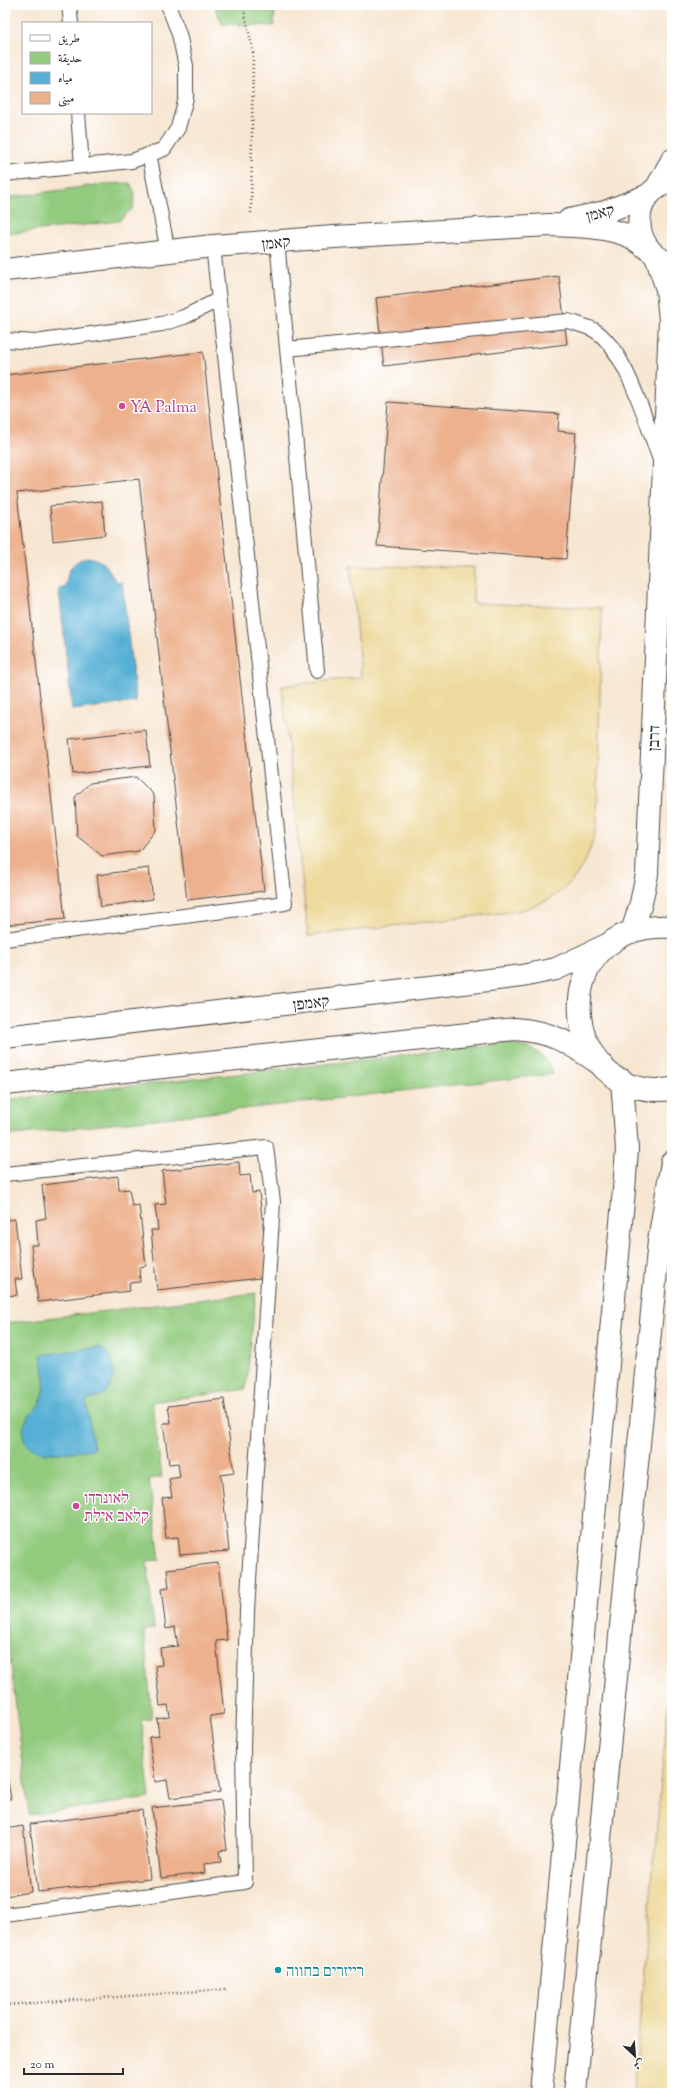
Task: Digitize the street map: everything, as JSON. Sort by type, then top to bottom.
[{"type":"street","points":[[659,188],[672,160]]},
{"type":"street","name":"קאמן","points":[[549,225],[605,212],[659,188]]},
{"type":"street","name":"דרבן","points":[[632,932],[641,903],[647,874],[670,320],[667,289],[658,256],[640,233],[639,222],[640,212],[659,188]]},
{"type":"street","name":"קאמן","points":[[5,270],[213,246],[549,225],[581,226],[629,236],[658,256]]},
{"type":"street","points":[[603,1066],[587,1044],[581,1028],[579,1004],[583,981],[599,954],[611,943],[632,932],[656,926],[672,927]]},
{"type":"street","name":"קאמפן","points":[[5,1037],[522,976],[556,969],[611,943]]},
{"type":"street","points":[[5,1084],[515,1029],[549,1035],[571,1043],[622,1080],[649,1089],[672,1089]]},
{"type":"street","points":[[540,2093],[624,1190],[627,1149],[622,1080]]},
{"type":"street","points":[[576,2093],[659,1241],[672,1162]]},
{"type":"lane","points":[[69,5],[71,22]]},
{"type":"lane","points":[[5,174],[132,161],[164,149],[178,128],[186,98],[186,66],[179,34],[168,5]]},
{"type":"lane","points":[[78,114],[82,166]]},
{"type":"lane","points":[[149,154],[168,252]]},
{"type":"lane","points":[[278,241],[317,671]]},
{"type":"lane","points":[[5,939],[285,903],[213,246]]},
{"type":"lane","points":[[5,340],[35,342],[162,324],[184,317],[218,300]]},
{"type":"lane","points":[[287,349],[568,321],[583,325],[595,331],[605,339],[621,361],[664,469]]},
{"type":"lane","points":[[5,1174],[266,1147],[273,1202],[247,1612],[243,1747],[245,1882],[5,1915]]},
{"type":"path","points":[[243,5],[254,51],[251,244]]},
{"type":"path","points":[[5,2005],[227,1989]]},
{"type":"green space","points":[[214,5],[275,5],[274,26],[222,24]]},
{"type":"green space","points":[[130,183],[135,193],[133,208],[119,221],[5,234],[5,198],[103,184]]},
{"type":"green space","points":[[504,1044],[521,1046],[534,1050],[545,1059],[553,1074],[5,1136],[5,1100]]},
{"type":"green space","points":[[256,1293],[246,1389],[152,1402],[162,1477],[149,1479],[160,1560],[147,1561],[154,1629],[144,1630],[152,1719],[141,1720],[150,1798],[29,1815],[5,1615],[5,1323]]},
{"type":"sand","points":[[350,566],[474,567],[473,603],[602,608],[597,825],[593,842],[580,870],[561,891],[549,899],[518,911],[308,936],[282,686],[361,677]]},
{"type":"sand","points":[[672,1661],[672,2093],[633,2093]]},
{"type":"water","points":[[87,557],[101,562],[108,568],[115,581],[122,582],[136,702],[72,710],[59,589],[66,587],[67,576],[74,564],[77,561]]},
{"type":"water","points":[[99,1347],[109,1355],[113,1367],[113,1374],[110,1386],[104,1394],[86,1401],[94,1449],[48,1453],[37,1451],[29,1446],[24,1438],[24,1426],[40,1402],[43,1393],[44,1376],[41,1355]]},
{"type":"building","points":[[559,276],[567,344],[384,366],[376,298]]},
{"type":"building","points":[[203,352],[264,891],[187,900],[139,479],[17,493],[65,919],[5,925],[5,375]]},
{"type":"building","points":[[388,402],[559,414],[558,431],[576,433],[566,559],[377,546]]},
{"type":"building","points":[[102,501],[105,535],[53,541],[50,506]]},
{"type":"building","points":[[146,730],[150,766],[73,774],[69,739]]},
{"type":"building","points":[[136,777],[154,795],[156,830],[139,851],[102,856],[77,836],[75,797],[90,783]]},
{"type":"building","points":[[149,868],[153,899],[101,907],[97,875]]},
{"type":"building","points":[[239,1162],[240,1176],[250,1175],[252,1193],[259,1192],[269,1277],[157,1290],[151,1230],[158,1230],[155,1205],[166,1204],[162,1171]]},
{"type":"building","points":[[118,1176],[119,1190],[129,1189],[132,1206],[139,1205],[146,1266],[139,1267],[140,1282],[129,1283],[130,1291],[38,1302],[31,1245],[38,1245],[36,1220],[46,1218],[42,1185]]},
{"type":"building","points":[[5,1205],[8,1220],[15,1219],[22,1279],[15,1279],[17,1295],[5,1296]]},
{"type":"building","points":[[224,1399],[234,1473],[221,1475],[229,1551],[180,1555],[178,1537],[166,1538],[162,1498],[172,1497],[169,1479],[180,1477],[178,1463],[169,1464],[163,1423],[171,1423],[168,1406]]},
{"type":"building","points":[[218,1563],[227,1640],[216,1641],[224,1714],[210,1716],[220,1792],[170,1798],[167,1780],[155,1782],[149,1737],[159,1736],[157,1719],[170,1717],[168,1705],[160,1706],[155,1666],[162,1665],[160,1648],[178,1646],[175,1627],[166,1629],[161,1589],[169,1588],[167,1569]]},
{"type":"building","points":[[5,1763],[11,1799],[5,1799]]},
{"type":"building","points":[[221,1800],[227,1850],[219,1851],[221,1862],[204,1864],[205,1873],[161,1878],[152,1808]]},
{"type":"building","points":[[142,1810],[150,1879],[38,1892],[30,1824]]},
{"type":"building","points":[[23,1826],[31,1892],[5,1896],[5,1829]]},
{"type":"place","name":"YA Palma","points":[[122,406]]},
{"type":"place","name":"לאונרדו קלאב אילת","points":[[76,1506]]},
{"type":"place","name":"רייזרים בחווה","points":[[278,1970]]}]
